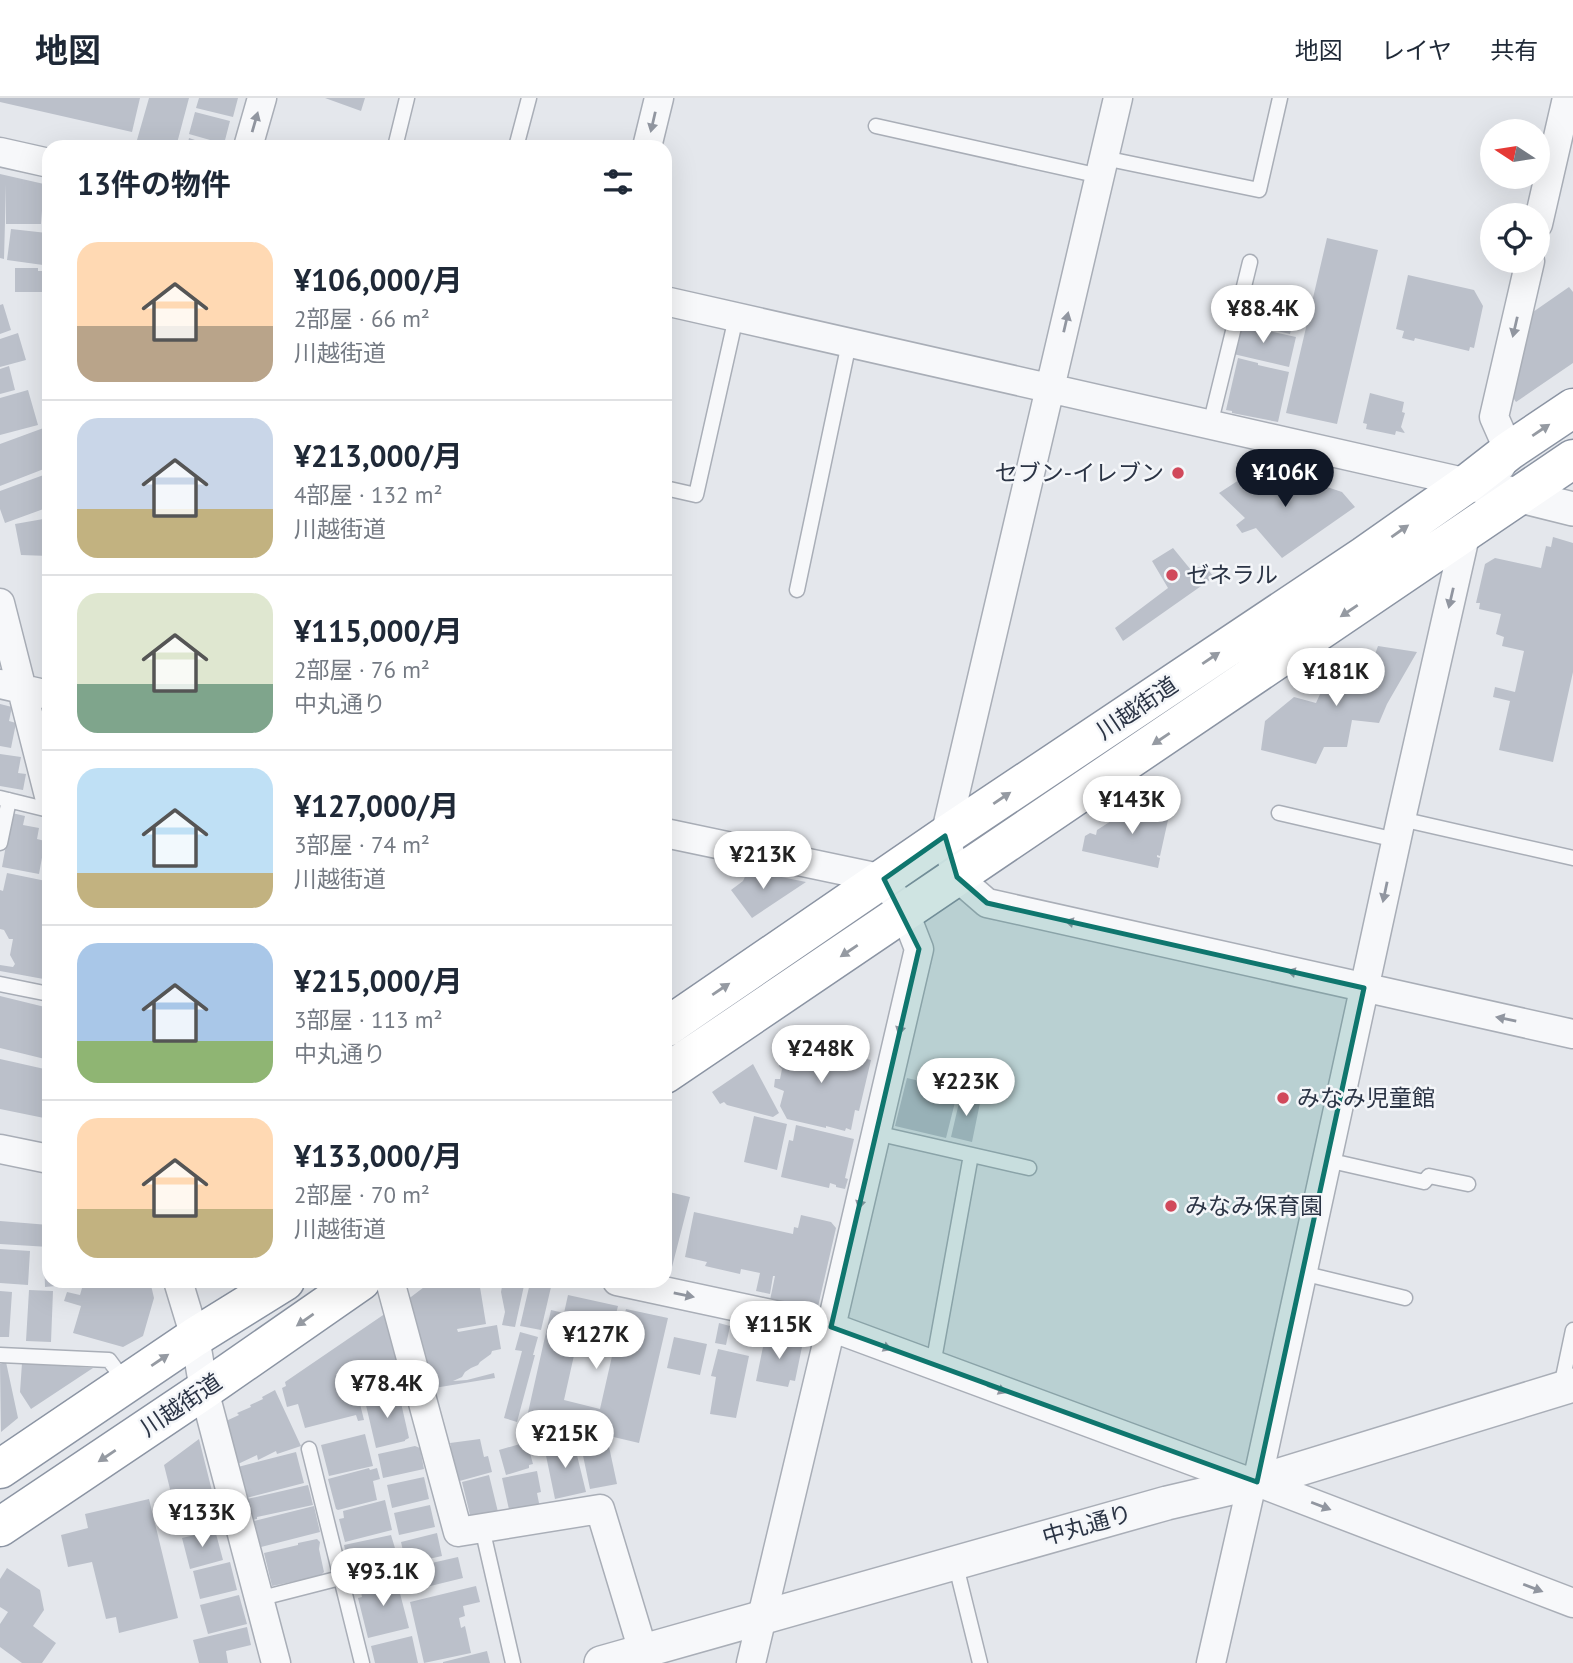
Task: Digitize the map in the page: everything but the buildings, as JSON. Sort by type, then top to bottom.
[{"type":"highway","name":"川越街道","points":[[672,1069],[1466,532],[1492,489],[1509,451],[1573,408]]},
{"type":"highway","name":"川越街道","points":[[672,1023],[945,836],[1364,556],[1492,489],[1573,459]]},
{"type":"highway","points":[[0,1469],[195,1337],[274,1288]]},
{"type":"highway","name":"川越街道","points":[[0,1527],[351,1288]]},
{"type":"street","points":[[249,140],[262,98]]},
{"type":"street","points":[[649,140],[659,98]]},
{"type":"street","points":[[1118,98],[945,836],[957,877],[987,903],[1573,1034]]},
{"type":"street","points":[[1543,203],[1567,98]]},
{"type":"street","points":[[0,152],[42,161]]},
{"type":"street","points":[[1509,451],[1494,417],[1527,273]]},
{"type":"street","points":[[672,303],[1573,509]]},
{"type":"street","points":[[1210,1663],[1302,1273],[1466,532]]},
{"type":"street","points":[[0,603],[42,766]]},
{"type":"street","points":[[672,834],[884,879],[905,912],[919,949],[751,1663]]},
{"type":"street","points":[[0,1149],[42,1158]]},
{"type":"street","points":[[180,1288],[195,1337],[204,1390],[276,1663]]},
{"type":"street","points":[[392,1288],[458,1532],[600,1509],[643,1651]]},
{"type":"street","points":[[650,1288],[831,1327],[1254,1482],[1573,1603]]},
{"type":"street","name":"中丸通り","points":[[601,1663],[1167,1503],[1254,1482],[1567,1386]]},
{"type":"lane","points":[[397,140],[407,98]]},
{"type":"lane","points":[[518,140],[528,98]]},
{"type":"lane","points":[[876,126],[1102,167],[1259,190],[1280,98]]},
{"type":"lane","points":[[1210,425],[1250,262]]},
{"type":"lane","points":[[672,490],[696,495],[736,317]]},
{"type":"lane","points":[[797,590],[849,343]]},
{"type":"lane","points":[[0,843],[4,799],[42,808]]},
{"type":"lane","points":[[1279,813],[1573,858]]},
{"type":"lane","points":[[0,984],[42,993]]},
{"type":"lane","points":[[876,1133],[1029,1168]]},
{"type":"lane","points":[[933,1365],[971,1155]]},
{"type":"lane","points":[[1326,1160],[1424,1182],[1429,1176],[1468,1184]]},
{"type":"lane","points":[[1302,1273],[1405,1298]]},
{"type":"lane","points":[[1567,1386],[1573,1330]]},
{"type":"lane","points":[[0,1355],[109,1360],[126,1383]]},
{"type":"lane","points":[[309,1449],[362,1663]]},
{"type":"lane","points":[[482,1528],[513,1663]]},
{"type":"lane","points":[[955,1562],[980,1663]]},
{"type":"lane","points":[[258,1599],[340,1578]]},
{"type":"highlighted area","points":[[945,836],[957,877],[987,903],[1364,988],[1257,1482],[831,1327],[919,949],[884,879]]},
{"type":"place","name":"セブン-イレブン","points":[[1178,473]]},
{"type":"place","name":"ゼネラル","points":[[1172,575]]},
{"type":"place","name":"みなみ児童館","points":[[1283,1098]]},
{"type":"place","name":"みなみ保育園","points":[[1171,1206]]}]
